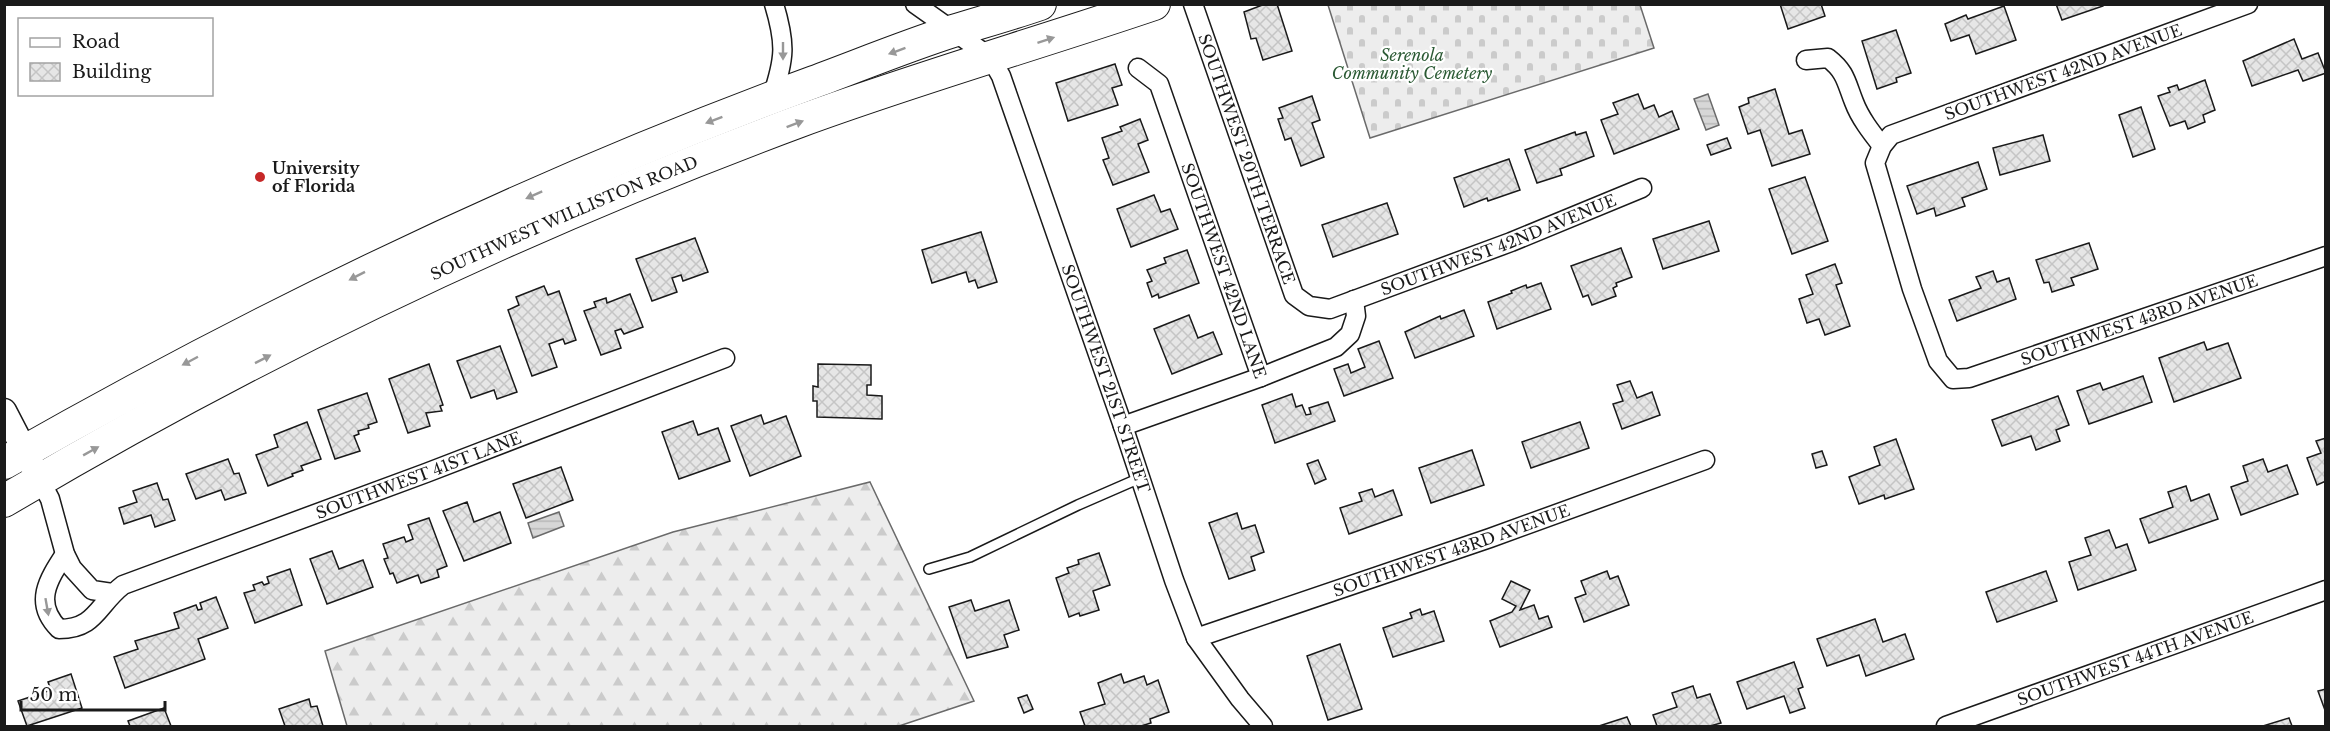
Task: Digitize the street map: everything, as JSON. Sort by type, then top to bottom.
[{"type":"highway","name":"SOUTHWEST WILLISTON ROAD","points":[[14,458],[204,353],[365,272],[585,172],[772,97],[952,31],[1040,4]]},
{"type":"highway","name":"SOUTHWEST WILLISTON ROAD","points":[[4,501],[189,397],[294,343],[512,240],[612,197],[797,123],[879,93],[1154,4]]},
{"type":"street","points":[[772,97],[782,66],[784,47],[774,4]]},
{"type":"street","name":"SOUTHWEST 21ST STREET","points":[[915,4],[990,57],[1001,76],[1196,639],[1227,683],[1262,726]]},
{"type":"street","name":"SOUTHWEST 20TH TERRACE","points":[[1192,4],[1294,295],[1309,306]]},
{"type":"street","name":"SOUTHWEST 42ND AVENUE","points":[[1882,146],[1891,135],[2248,4]]},
{"type":"street","points":[[1806,60],[1828,58],[1839,67],[1849,83],[1854,102],[1866,125],[1882,146]]},
{"type":"street","name":"SOUTHWEST 42ND LANE","points":[[1123,426],[1261,377],[1159,84],[1138,68]]},
{"type":"street","name":"SOUTHWEST 43RD AVENUE","points":[[1882,146],[1875,163],[1912,289],[1938,361],[1953,379],[1969,378],[2325,256]]},
{"type":"street","name":"SOUTHWEST 42ND AVENUE","points":[[1309,306],[1330,309],[1511,242],[1642,188]]},
{"type":"street","points":[[1261,377],[1336,347],[1350,334],[1356,316],[1354,300]]},
{"type":"street","name":"SOUTHWEST 41ST LANE","points":[[112,593],[123,585],[437,469],[725,358]]},
{"type":"street","points":[[4,411],[14,458],[40,480],[50,499],[65,554],[72,568],[92,590],[112,593],[89,622],[73,629],[59,629],[49,619],[45,603],[46,589],[53,571],[65,554]]},
{"type":"street","name":"SOUTHWEST 43RD AVENUE","points":[[1196,639],[1490,538],[1705,460]]},
{"type":"street","name":"SOUTHWEST 44TH AVENUE","points":[[1946,726],[2325,590]]},
{"type":"lane","points":[[929,569],[970,557],[1140,478]]},
{"type":"green space","name":"Serenola Community Cemetery","points":[[1328,5],[1640,5],[1654,48],[1370,138]]},
{"type":"green space","points":[[870,482],[974,701],[899,726],[347,726],[325,651],[673,532]]},
{"type":"shaded area","points":[[1708,94],[1719,125],[1706,130],[1694,99]]},
{"type":"shaded area","points":[[559,512],[564,526],[533,538],[528,523]]},
{"type":"building","points":[[1265,4],[1277,4],[1292,51],[1263,60],[1256,38],[1251,39],[1244,12]]},
{"type":"building","points":[[1780,4],[1821,4],[1825,16],[1788,29]]},
{"type":"building","points":[[2056,4],[2103,4],[2103,6],[2062,20]]},
{"type":"building","points":[[2004,6],[2016,40],[1976,54],[1969,35],[1951,41],[1945,24],[1966,15],[1968,19]]},
{"type":"building","points":[[1896,30],[1911,73],[1896,78],[1897,82],[1877,89],[1862,41]]},
{"type":"building","points":[[2294,39],[2302,59],[2318,53],[2326,73],[2303,81],[2298,70],[2252,86],[2243,61]]},
{"type":"building","points":[[1115,64],[1122,85],[1112,88],[1118,105],[1068,121],[1056,83]]},
{"type":"building","points":[[2205,80],[2215,110],[2203,115],[2205,122],[2188,129],[2185,121],[2170,126],[2158,96],[2170,92],[2168,88],[2177,85],[2179,90]]},
{"type":"building","points":[[1775,89],[1789,134],[1802,130],[1810,154],[1772,166],[1760,130],[1748,134],[1739,107],[1749,103],[1748,98]]},
{"type":"building","points":[[1638,94],[1644,109],[1654,105],[1659,117],[1672,111],[1679,129],[1614,154],[1601,120],[1618,114],[1613,103]]},
{"type":"building","points":[[1312,96],[1320,120],[1312,123],[1324,157],[1301,166],[1291,138],[1285,140],[1278,119],[1283,118],[1279,108]]},
{"type":"building","points":[[2141,107],[2155,149],[2133,157],[2119,115]]},
{"type":"building","points":[[1140,119],[1148,140],[1138,144],[1149,172],[1113,185],[1103,160],[1109,158],[1102,138],[1122,131],[1120,127]]},
{"type":"building","points":[[1575,132],[1576,135],[1586,132],[1594,156],[1560,169],[1562,175],[1537,183],[1525,150]]},
{"type":"building","points":[[2043,135],[2050,161],[2000,175],[1993,148]]},
{"type":"building","points":[[1727,138],[1731,148],[1711,155],[1707,145]]},
{"type":"building","points":[[1509,159],[1520,190],[1488,201],[1487,198],[1464,207],[1454,178]]},
{"type":"building","points":[[1978,162],[1987,189],[1962,198],[1965,206],[1936,216],[1934,208],[1917,214],[1907,186]]},
{"type":"building","points":[[1805,177],[1828,241],[1792,254],[1769,189]]},
{"type":"building","points":[[1154,195],[1161,212],[1170,209],[1178,229],[1131,247],[1117,209]]},
{"type":"building","points":[[1387,203],[1398,234],[1333,257],[1322,225]]},
{"type":"building","points":[[1709,221],[1719,251],[1663,269],[1653,239]]},
{"type":"building","points":[[981,232],[997,282],[978,288],[975,280],[969,282],[966,272],[932,283],[922,250]]},
{"type":"building","points":[[695,238],[708,272],[683,281],[681,275],[672,278],[677,292],[652,301],[636,259]]},
{"type":"building","points":[[2089,243],[2098,269],[2071,278],[2074,285],[2052,292],[2049,282],[2044,283],[2036,260]]},
{"type":"building","points":[[1621,248],[1632,277],[1616,283],[1617,286],[1613,288],[1616,296],[1592,305],[1588,295],[1583,297],[1571,266]]},
{"type":"building","points":[[1187,250],[1199,283],[1159,298],[1158,294],[1152,297],[1147,283],[1152,281],[1147,270],[1166,263],[1164,258]]},
{"type":"building","points":[[1835,264],[1842,283],[1836,285],[1850,326],[1825,335],[1819,319],[1807,323],[1799,299],[1813,294],[1806,275]]},
{"type":"building","points":[[1993,271],[1997,282],[2009,278],[2016,299],[1957,321],[1949,300],[1981,288],[1976,277]]},
{"type":"building","points":[[1541,283],[1551,309],[1497,329],[1488,302],[1526,285],[1527,288]]},
{"type":"building","points":[[544,286],[548,295],[559,291],[576,340],[565,344],[563,339],[549,344],[557,367],[532,376],[508,310],[519,305],[516,297]]},
{"type":"building","points":[[630,294],[643,327],[624,334],[621,329],[615,331],[621,348],[601,355],[584,311],[596,307],[594,302],[606,298],[607,303]]},
{"type":"building","points":[[1464,310],[1474,336],[1415,358],[1405,332],[1440,316],[1441,319]]},
{"type":"building","points":[[1189,315],[1198,338],[1213,332],[1222,354],[1172,374],[1154,329]]},
{"type":"building","points":[[1379,341],[1393,378],[1344,396],[1334,369],[1348,364],[1351,373],[1365,367],[1358,349]]},
{"type":"building","points":[[2204,342],[2207,350],[2228,343],[2241,378],[2174,402],[2159,358]]},
{"type":"building","points":[[500,346],[517,392],[497,399],[494,390],[471,398],[457,361]]},
{"type":"building","points":[[429,364],[443,405],[440,406],[442,411],[426,413],[430,426],[408,433],[389,379]]},
{"type":"building","points":[[818,364],[871,365],[871,385],[867,385],[867,395],[882,396],[882,419],[817,417],[817,401],[813,401],[813,386],[818,387]]},
{"type":"building","points":[[2143,376],[2152,402],[2089,424],[2077,391],[2100,383],[2103,390]]},
{"type":"building","points":[[1630,381],[1637,398],[1652,392],[1660,415],[1622,429],[1613,404],[1623,401],[1617,385]]},
{"type":"building","points":[[367,393],[377,422],[368,425],[369,428],[358,431],[359,434],[354,436],[360,451],[335,459],[318,410]]},
{"type":"building","points":[[1292,394],[1296,407],[1302,405],[1306,415],[1311,414],[1309,408],[1328,402],[1335,421],[1275,443],[1262,405]]},
{"type":"building","points":[[2058,396],[2069,425],[2056,430],[2060,441],[2036,450],[2031,436],[2002,446],[1992,420]]},
{"type":"building","points":[[761,415],[764,424],[786,416],[801,456],[750,476],[731,426]]},
{"type":"building","points":[[693,421],[698,435],[718,428],[730,461],[679,479],[662,432]]},
{"type":"building","points":[[307,422],[321,459],[301,466],[303,470],[268,486],[256,455],[278,447],[274,435]]},
{"type":"building","points":[[1580,422],[1589,448],[1531,468],[1522,442]]},
{"type":"building","points":[[2326,438],[2326,481],[2317,485],[2307,458],[2321,453],[2316,441]]},
{"type":"building","points":[[1896,439],[1914,489],[1885,499],[1884,495],[1859,504],[1849,477],[1880,465],[1874,447]]},
{"type":"building","points":[[1472,450],[1484,485],[1431,503],[1419,468]]},
{"type":"building","points":[[1822,451],[1827,465],[1816,468],[1812,454]]},
{"type":"building","points":[[228,459],[234,474],[239,473],[246,493],[225,500],[221,490],[196,499],[186,474]]},
{"type":"building","points":[[2263,459],[2268,472],[2287,465],[2298,494],[2241,515],[2231,487],[2248,481],[2243,466]]},
{"type":"building","points":[[1318,460],[1326,479],[1315,484],[1307,464]]},
{"type":"building","points":[[561,467],[573,500],[526,518],[513,484]]},
{"type":"building","points":[[157,483],[163,500],[168,499],[175,520],[155,527],[151,515],[124,524],[119,508],[137,502],[133,491]]},
{"type":"building","points":[[2186,486],[2191,501],[2209,494],[2218,519],[2149,543],[2140,519],[2173,507],[2168,492]]},
{"type":"building","points":[[1372,489],[1375,497],[1393,490],[1402,515],[1349,534],[1340,508],[1362,501],[1359,493]]},
{"type":"building","points":[[467,502],[474,522],[500,512],[511,543],[464,561],[443,511]]},
{"type":"building","points":[[1237,513],[1242,529],[1255,525],[1264,552],[1251,557],[1255,570],[1229,579],[1209,523]]},
{"type":"building","points":[[429,518],[447,566],[437,570],[439,577],[421,583],[418,575],[397,583],[393,573],[390,574],[384,559],[388,558],[383,544],[404,537],[406,542],[413,539],[408,525]]},
{"type":"building","points":[[2109,530],[2116,548],[2127,544],[2136,570],[2078,590],[2069,562],[2091,555],[2085,538]]},
{"type":"building","points":[[332,551],[339,569],[363,560],[373,587],[327,604],[310,559]]},
{"type":"building","points":[[1099,553],[1110,585],[1093,591],[1099,610],[1069,617],[1056,578],[1069,573],[1067,568],[1079,564],[1078,560]]},
{"type":"building","points":[[290,569],[302,605],[255,623],[244,593],[255,590],[253,585],[262,582],[264,585],[269,583],[267,577]]},
{"type":"building","points":[[1607,571],[1610,579],[1618,576],[1629,605],[1584,622],[1575,598],[1586,594],[1581,581]]},
{"type":"building","points":[[2046,571],[2057,601],[1997,622],[1986,592]]},
{"type":"building","points":[[1511,581],[1530,590],[1520,610],[1534,605],[1539,619],[1548,616],[1552,627],[1500,647],[1490,621],[1512,612],[1516,606],[1502,599]]},
{"type":"building","points":[[216,597],[228,628],[198,639],[205,659],[125,688],[114,657],[138,649],[135,641],[179,628],[174,613],[196,605],[198,610],[202,609],[200,603]]},
{"type":"building","points":[[971,600],[975,611],[1009,600],[1019,630],[1004,635],[1008,647],[967,658],[949,607]]},
{"type":"building","points":[[1420,609],[1422,615],[1434,611],[1444,641],[1393,657],[1383,628],[1412,618],[1410,613]]},
{"type":"building","points":[[1875,619],[1883,642],[1905,634],[1914,659],[1866,676],[1859,655],[1827,666],[1817,639]]},
{"type":"building","points":[[1340,644],[1362,709],[1328,720],[1307,656]]},
{"type":"building","points":[[1794,662],[1803,687],[1798,689],[1805,708],[1790,713],[1784,696],[1747,709],[1737,682]]},
{"type":"building","points":[[71,674],[82,708],[27,726],[18,701],[51,690],[48,682]]},
{"type":"building","points":[[1121,674],[1124,683],[1144,676],[1147,685],[1158,680],[1169,712],[1150,719],[1151,723],[1141,726],[1085,726],[1080,712],[1105,704],[1098,683]]},
{"type":"building","points":[[1693,686],[1697,698],[1710,694],[1721,723],[1710,726],[1657,726],[1653,715],[1677,707],[1672,693]]},
{"type":"building","points":[[2326,689],[2326,713],[2318,691]]},
{"type":"building","points":[[1027,695],[1033,709],[1024,713],[1018,698]]},
{"type":"building","points":[[309,699],[311,707],[317,706],[323,726],[285,726],[279,709]]},
{"type":"building","points":[[164,708],[171,726],[130,726],[128,721]]},
{"type":"building","points":[[1627,717],[1631,726],[1599,726]]},
{"type":"building","points":[[2289,718],[2292,726],[2263,726]]},
{"type":"place","name":"University of Florida","points":[[260,177]]}]
